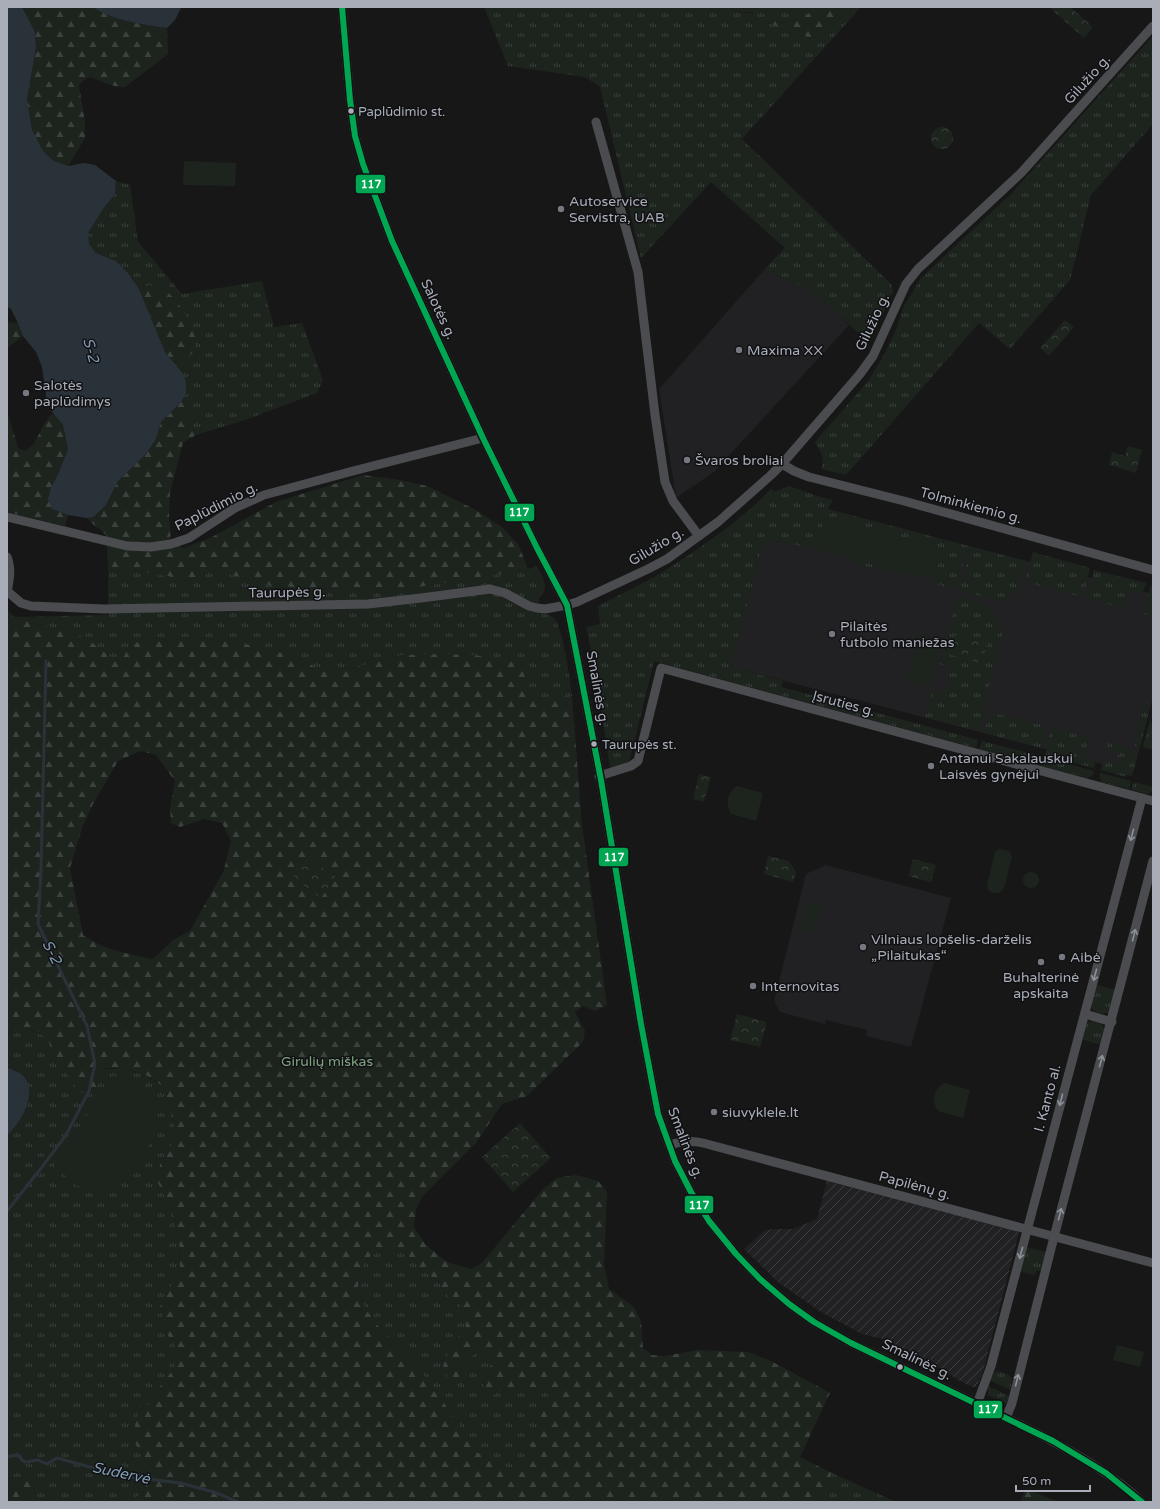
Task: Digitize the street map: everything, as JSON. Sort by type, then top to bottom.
[{"type":"street","name":"Salotės g.","points":[[342,7],[350,100],[355,136],[363,164],[392,241],[483,438],[567,605]]},
{"type":"street","name":"Gilužio g.","points":[[567,605],[589,597],[667,559],[718,522],[782,464],[860,374],[873,356],[906,284],[918,268],[1021,173],[1153,26]]},
{"type":"street","points":[[596,122],[638,272],[655,415],[666,482],[673,501],[699,536]]},
{"type":"street","name":"Paplūdimio g.","points":[[7,518],[127,546],[151,547],[171,544],[188,538],[235,508],[264,495],[483,438]]},
{"type":"street","name":"Tolminkiemio g.","points":[[782,464],[809,477],[904,501],[1153,570]]},
{"type":"street","points":[[7,557],[10,564],[10,578],[7,592]]},
{"type":"street","name":"Taurupės g.","points":[[7,592],[21,603],[73,608],[368,604],[490,589],[505,593],[529,606],[537,608],[545,609],[567,605]]},
{"type":"street","name":"Smalinės g.","points":[[567,605],[600,776],[641,1024],[658,1114],[675,1161],[691,1192],[709,1221],[736,1254],[766,1284],[796,1308],[830,1331],[1039,1434],[1094,1465],[1131,1492],[1142,1502]]},
{"type":"street","name":"Įsruties g.","points":[[600,776],[631,766],[638,761],[661,668],[1153,801]]},
{"type":"street","name":"I. Kanto al.","points":[[977,1404],[991,1366],[1142,798]]},
{"type":"street","points":[[1006,1418],[1012,1403],[1153,861]]},
{"type":"street","points":[[1084,1014],[1112,1022]]},
{"type":"street","name":"Papilėnų g.","points":[[669,1144],[688,1141],[703,1143],[1153,1263]]},
{"type":"shaded area","points":[[764,270],[810,289],[849,325],[714,472],[676,498],[659,389]]},
{"type":"shaded area","points":[[827,509],[1153,594],[1153,697],[1133,772],[731,667],[762,546],[780,541],[817,549]]},
{"type":"shaded area","name":"Vilniaus lopšelis-darželis „Pilaitukas“","points":[[826,865],[951,898],[911,1047],[866,1036],[867,1030],[826,1020],[825,1024],[780,1012],[774,1001],[806,874]]},
{"type":"shaded area","points":[[827,1181],[1019,1233],[982,1375],[976,1387],[960,1381],[931,1362],[883,1339],[862,1334],[821,1312],[779,1283],[744,1249],[764,1231],[773,1229],[793,1229],[817,1219]]},
{"type":"green space","points":[[782,6],[818,7],[799,20],[792,19],[782,22],[774,20],[763,23],[774,25],[796,35],[822,39],[844,10],[850,7],[861,7],[742,139],[891,284],[893,291],[884,312],[864,338],[810,289],[764,270],[785,248],[711,182],[641,258],[600,87],[585,77],[508,66],[484,7],[728,7],[736,11],[753,13]]},
{"type":"green space","points":[[22,7],[92,7],[119,19],[167,28],[168,54],[125,87],[114,86],[90,77],[82,81],[79,86],[85,122],[85,138],[68,166],[54,161],[43,151],[32,130],[27,99],[36,48],[35,32]]},
{"type":"green space","points":[[728,7],[777,7],[758,12],[741,12]]},
{"type":"green space","points":[[818,7],[850,7],[844,10],[822,39],[791,33],[773,24],[763,23],[766,19],[782,22],[792,19],[799,20]]},
{"type":"green space","points":[[1049,7],[1070,7],[1093,27],[1084,38]]},
{"type":"green space","points":[[1153,36],[1153,124],[1091,195],[1070,280],[1010,349],[979,323],[846,475],[821,469],[823,462],[822,455],[815,442],[869,380],[884,355],[895,332],[904,306],[921,278],[1011,194]]},
{"type":"green space","points":[[942,127],[950,130],[953,138],[950,146],[942,149],[934,146],[931,138],[934,130]]},
{"type":"green space","points":[[184,161],[236,163],[235,186],[183,185]]},
{"type":"green space","points":[[116,181],[130,185],[138,242],[182,294],[262,281],[274,327],[302,323],[323,380],[317,393],[245,420],[196,435],[182,401],[185,390],[185,381],[181,372],[174,363],[185,359],[150,285],[139,289],[128,273],[116,261],[96,253],[89,244],[88,233],[103,209],[115,194]]},
{"type":"green space","points":[[150,285],[167,292],[178,303],[189,320],[193,329],[195,346],[193,352],[187,358],[174,363],[165,352],[139,289]]},
{"type":"green space","points":[[1065,320],[1074,327],[1049,356],[1040,348]]},
{"type":"green space","points":[[7,322],[18,323],[23,336],[7,348]]},
{"type":"green space","points":[[182,401],[196,435],[183,443],[170,493],[169,513],[171,544],[184,548],[212,537],[276,502],[363,475],[400,480],[427,486],[474,509],[502,527],[518,544],[528,569],[418,587],[358,590],[272,586],[232,575],[216,567],[203,576],[186,581],[168,576],[108,566],[106,535],[87,518],[93,517],[106,505],[118,481],[146,454],[156,439],[161,422]]},
{"type":"green space","points":[[7,410],[18,448],[25,451],[34,444],[49,417],[53,413],[63,425],[68,449],[58,475],[51,487],[52,509],[68,515],[65,526],[7,512]]},
{"type":"green space","points":[[1128,446],[1142,450],[1136,473],[1109,465],[1112,452],[1125,456]]},
{"type":"green space","points":[[789,486],[833,500],[828,509],[968,546],[956,590],[933,583],[942,549],[825,518],[817,550],[780,541],[762,546],[731,667],[783,681],[781,687],[978,740],[976,748],[654,661],[629,763],[610,768],[595,668],[586,627],[600,624],[598,606],[654,577],[685,558],[745,513],[771,489],[774,492]]},
{"type":"green space","points":[[825,518],[942,548],[934,580],[817,550]]},
{"type":"green space","points":[[971,547],[1026,561],[1017,590],[1003,602],[959,590]]},
{"type":"green space","points":[[1033,552],[1090,568],[1083,596],[1082,597],[1029,583],[1026,578]]},
{"type":"green space","points":[[851,558],[902,572],[901,575],[850,562]]},
{"type":"green space","points":[[108,566],[168,576],[186,581],[203,576],[216,567],[232,575],[272,586],[358,590],[418,587],[528,569],[537,566],[545,585],[544,592],[539,598],[538,613],[551,616],[557,622],[566,654],[572,696],[539,699],[524,686],[524,672],[475,655],[402,655],[338,672],[322,671],[296,656],[235,642],[187,637],[170,641],[147,637],[129,647],[123,658],[112,658],[86,638],[14,617],[108,615]]},
{"type":"green space","points":[[1094,570],[1146,583],[1143,592],[1140,594],[1128,591],[1124,609],[1087,598]]},
{"type":"green space","points":[[1151,585],[1153,585],[1153,616],[1143,614]]},
{"type":"green space","points":[[958,596],[982,603],[988,607],[997,617],[1002,634],[984,706],[985,712],[980,732],[925,717],[933,689],[944,692],[951,667],[940,664]]},
{"type":"green space","name":"Girulių miškas","points":[[7,610],[14,617],[86,638],[112,658],[123,658],[129,647],[147,637],[170,641],[187,637],[235,642],[296,656],[322,671],[338,672],[402,655],[475,655],[513,662],[525,672],[524,686],[539,699],[572,696],[582,825],[607,1005],[595,1011],[583,1006],[575,1012],[585,1031],[583,1042],[527,1096],[502,1104],[476,1143],[422,1197],[416,1210],[414,1227],[425,1244],[447,1262],[471,1269],[482,1263],[543,1189],[557,1178],[576,1175],[598,1181],[607,1192],[604,1264],[609,1289],[634,1307],[641,1322],[643,1348],[652,1355],[665,1356],[697,1350],[748,1352],[771,1361],[830,1393],[800,1457],[832,1473],[822,1492],[828,1502],[130,1502],[147,1489],[151,1478],[143,1457],[132,1438],[140,1405],[152,1404],[158,1389],[175,1367],[179,1352],[167,1334],[160,1307],[180,1270],[179,1238],[166,1198],[157,1181],[160,1164],[170,1149],[175,1130],[165,1088],[149,1077],[138,1072],[107,1068],[102,1069],[95,1093],[86,1094],[75,1086],[69,1078],[44,1036],[27,1028],[10,1034],[7,1040]],"holes":[[[141,751],[156,755],[175,781],[170,809],[171,823],[180,827],[204,819],[222,823],[231,841],[224,870],[190,931],[173,940],[153,959],[125,953],[100,945],[83,935],[70,868],[82,828],[93,804],[118,761]],[[384,1249],[399,1251],[412,1258],[421,1269],[438,1281],[449,1298],[458,1303],[468,1315],[465,1328],[450,1347],[443,1366],[448,1379],[457,1380],[466,1362],[478,1351],[484,1352],[491,1364],[482,1390],[485,1396],[520,1387],[538,1387],[549,1393],[531,1442],[530,1461],[524,1471],[499,1466],[477,1452],[452,1414],[414,1362],[381,1330],[365,1308],[358,1286],[361,1268],[372,1254]]]},
{"type":"green space","points":[[919,634],[942,640],[930,687],[907,681]]},
{"type":"green space","points":[[954,635],[987,644],[982,664],[948,654]]},
{"type":"green space","points":[[1144,702],[1148,715],[1140,747],[1136,746],[1133,742]]},
{"type":"green space","points":[[993,713],[1046,726],[1047,730],[1042,748],[984,733],[989,715]]},
{"type":"green space","points":[[1150,720],[1153,727],[1153,750],[1143,747]]},
{"type":"green space","points":[[1055,729],[1089,738],[1084,757],[1093,759],[1095,763],[1094,768],[1045,755],[1050,732]]},
{"type":"green space","points":[[982,741],[1040,756],[1038,765],[979,750]]},
{"type":"green space","points":[[1108,743],[1131,749],[1137,759],[1132,776],[1127,775],[1126,777],[1101,770],[1103,761],[1116,764],[1119,752],[1106,748]]},
{"type":"green space","points":[[1043,757],[1094,771],[1093,775],[1087,778],[1041,766]]},
{"type":"green space","points":[[1100,773],[1131,781],[1129,789],[1102,782],[1100,779]]},
{"type":"green space","points":[[699,774],[711,777],[704,802],[693,799]]},
{"type":"green space","points":[[1134,782],[1153,787],[1153,790],[1148,794],[1131,790]]},
{"type":"green space","points":[[737,786],[763,793],[756,821],[731,814],[728,806],[728,799],[731,792]]},
{"type":"green space","points":[[999,849],[1009,851],[1012,857],[1004,888],[1000,893],[993,893],[988,890],[987,885],[995,852]]},
{"type":"green space","points":[[768,856],[789,861],[796,872],[793,882],[764,874]]},
{"type":"green space","points":[[308,858],[336,877],[321,898],[293,878]]},
{"type":"green space","points":[[913,859],[936,865],[931,882],[908,876]]},
{"type":"green space","points":[[1031,872],[1037,874],[1039,880],[1037,886],[1031,888],[1025,886],[1023,880],[1025,874]]},
{"type":"green space","points":[[808,903],[821,907],[814,932],[801,929]]},
{"type":"green space","points":[[1096,985],[1116,990],[1109,1012],[1099,1013],[1091,1007]]},
{"type":"green space","points":[[737,1014],[767,1022],[760,1047],[730,1040]]},
{"type":"green space","points":[[1093,1021],[1100,1023],[1105,1029],[1101,1045],[1081,1039],[1086,1023]]},
{"type":"green space","points":[[27,1028],[43,1035],[52,1046],[78,1090],[95,1093],[102,1069],[124,1069],[143,1074],[165,1088],[175,1130],[170,1149],[160,1164],[157,1181],[166,1198],[179,1238],[180,1270],[172,1286],[167,1334],[179,1352],[175,1367],[158,1389],[152,1404],[132,1438],[143,1457],[152,1478],[147,1489],[130,1502],[34,1502],[35,1488],[30,1478],[19,1477],[7,1479],[7,1136],[19,1121],[30,1095],[16,1070],[7,1068],[7,1040],[10,1034]]},
{"type":"green space","points":[[112,1076],[126,1077],[144,1085],[157,1101],[157,1131],[135,1169],[106,1187],[77,1186],[54,1166]]},
{"type":"green space","points":[[944,1083],[970,1090],[963,1118],[938,1111],[934,1103],[934,1096],[937,1089]]},
{"type":"green space","points":[[520,1123],[551,1158],[513,1192],[482,1157]]},
{"type":"green space","points":[[1025,1247],[1046,1252],[1042,1270],[1036,1271],[1034,1275],[1019,1271]]},
{"type":"green space","points":[[384,1249],[399,1251],[412,1258],[421,1269],[438,1281],[449,1298],[458,1303],[468,1315],[465,1328],[450,1347],[457,1380],[466,1362],[478,1351],[484,1352],[491,1364],[482,1390],[485,1396],[520,1387],[538,1387],[549,1393],[531,1442],[530,1461],[524,1471],[499,1466],[477,1452],[452,1414],[414,1362],[381,1330],[365,1308],[358,1286],[361,1268],[372,1254]]},
{"type":"green space","points":[[1117,1345],[1144,1352],[1140,1367],[1113,1360]]},
{"type":"green space","points":[[998,1371],[1007,1374],[1012,1378],[1010,1390],[989,1380],[992,1374]]},
{"type":"green space","points":[[988,1386],[1009,1396],[1007,1404],[988,1395]]},
{"type":"green space","points":[[832,1473],[896,1502],[828,1502],[821,1492]]},
{"type":"green space","points":[[19,1477],[30,1478],[35,1482],[34,1502],[7,1502],[7,1479]]},
{"type":"green space","points":[[1026,1489],[1058,1502],[1020,1502]]},
{"type":"water","points":[[7,7],[22,7],[35,32],[36,48],[27,99],[32,130],[43,151],[54,161],[68,166],[84,163],[95,165],[116,181],[115,194],[103,209],[88,233],[89,244],[96,253],[116,261],[128,273],[139,289],[165,352],[184,375],[186,383],[186,392],[182,401],[161,422],[156,439],[146,454],[118,481],[106,505],[93,517],[87,518],[68,515],[52,509],[48,499],[51,487],[58,475],[68,449],[63,425],[53,413],[47,402],[42,367],[36,352],[23,336],[11,309],[7,307]]},
{"type":"water","points":[[92,7],[181,8],[175,20],[167,28],[119,19]]},
{"type":"water","points":[[7,1068],[16,1071],[23,1076],[29,1089],[29,1097],[24,1113],[7,1136]]},
{"type":"waterway","name":"S-2","points":[[7,1211],[66,1135],[89,1091],[95,1064],[87,1026],[38,924],[41,871],[46,661]]},
{"type":"waterway","name":"Sudervė","points":[[7,1457],[15,1455],[19,1456],[25,1462],[38,1460],[47,1464],[57,1458],[123,1476],[180,1483],[214,1492],[238,1502]]},
{"type":"transit line","name":"117","points":[[342,7],[350,100],[355,136],[363,164],[392,241],[483,438],[567,605],[601,780],[641,1024],[658,1114],[675,1161],[691,1192],[709,1221],[736,1254],[760,1279],[789,1304],[814,1322],[851,1343],[1053,1441],[1106,1473],[1142,1502]]},
{"type":"place","name":"Paplūdimio st.","points":[[351,111]]},
{"type":"place","name":"Autoservice Servistra, UAB","points":[[561,209]]},
{"type":"place","name":"Maxima XX","points":[[739,350]]},
{"type":"place","name":"Salotės paplūdimys","points":[[26,393]]},
{"type":"place","name":"Švaros broliai","points":[[687,460]]},
{"type":"place","name":"Pilaitės futbolo maniežas","points":[[832,634]]},
{"type":"place","name":"Taurupės st.","points":[[594,744]]},
{"type":"place","name":"Antanui Sakalauskui Laisvės gynėjui","points":[[931,766]]},
{"type":"place","name":"Vilniaus lopšelis-darželis „Pilaitukas“","points":[[863,947]]},
{"type":"place","name":"Aibė","points":[[1062,957]]},
{"type":"place","name":"Buhalterinė apskaita","points":[[1041,962]]},
{"type":"place","name":"Internovitas","points":[[753,986]]},
{"type":"place","name":"siuvyklele.lt","points":[[714,1112]]}]
